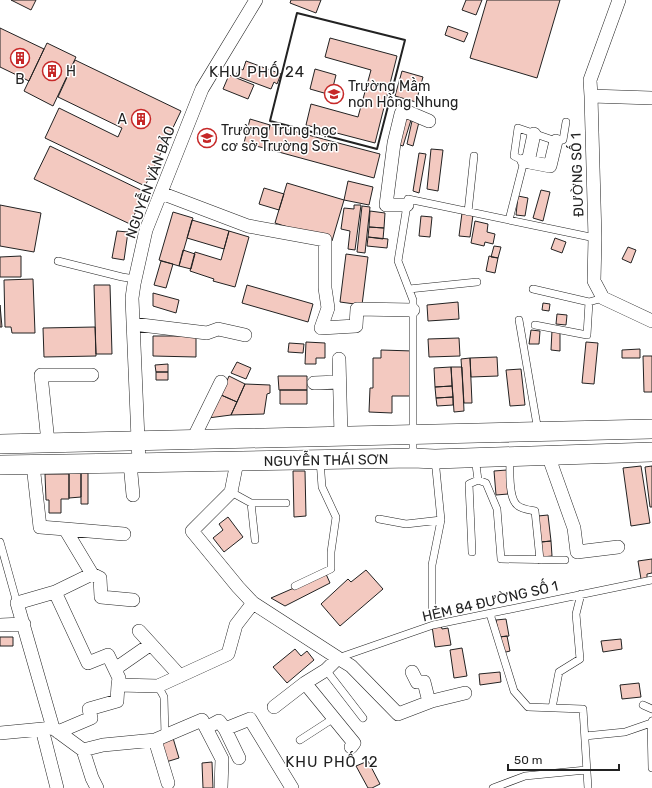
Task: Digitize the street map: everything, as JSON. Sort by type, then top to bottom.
[{"type":"main road","name":"NGUYỄN THÁI SƠN","points":[[0,444],[652,429]]},
{"type":"main road","name":"NGUYỄN THÁI SƠN","points":[[0,465],[413,458],[435,459],[652,452]]},
{"type":"street","name":"NGUYỄN VĂN BẢO","points":[[133,495],[134,463],[138,440],[132,298],[146,230],[161,193],[189,111],[256,0]]},
{"type":"street","name":"ĐƯỜNG SỐ 1","points":[[603,298],[594,280],[595,238],[590,80],[619,0]]},
{"type":"street","points":[[591,96],[652,98]]},
{"type":"street","points":[[407,205],[386,205],[394,143],[401,114],[403,110],[429,121]]},
{"type":"street","points":[[534,134],[526,161],[550,166],[556,141]]},
{"type":"street","points":[[161,193],[248,226],[325,240],[324,288],[328,308],[322,328],[356,326],[357,309],[413,310]]},
{"type":"street","points":[[603,298],[652,321]]},
{"type":"street","points":[[133,324],[207,333],[218,329],[245,335]]},
{"type":"street","points":[[339,359],[341,436]]},
{"type":"street","points":[[48,442],[41,375],[92,375]]},
{"type":"street","points":[[193,439],[221,382]]},
{"type":"street","points":[[314,383],[339,382]]},
{"type":"street","points":[[548,455],[574,528],[576,552],[618,547]]},
{"type":"street","points":[[237,462],[231,492],[192,532],[253,603],[351,666],[398,714],[429,702],[465,693]]},
{"type":"street","points":[[33,465],[40,527],[124,534]]},
{"type":"street","points":[[65,529],[92,574],[100,578],[101,597],[133,600]]},
{"type":"street","points":[[57,788],[51,729],[24,624],[17,603],[55,592],[92,574]]},
{"type":"street","points":[[0,733],[51,729],[91,718],[89,709],[117,701],[119,678],[108,655],[88,663],[55,592]]},
{"type":"street","points":[[118,685],[158,686],[228,654],[236,624],[253,603]]},
{"type":"street","points":[[0,625],[24,624]]},
{"type":"street","points":[[139,631],[180,676]]},
{"type":"street","points":[[115,669],[151,644]]},
{"type":"street","points":[[274,707],[305,683],[326,670],[338,658]]},
{"type":"street","points":[[412,672],[417,682],[424,682],[429,702]]},
{"type":"street","points":[[305,683],[354,743],[351,747]]},
{"type":"street","points":[[225,729],[250,719],[292,788]]},
{"type":"street","points":[[83,750],[103,745],[160,738],[202,720],[222,759],[221,788]]},
{"type":"street","points":[[206,728],[219,721],[225,729],[239,758]]},
{"type":"street","points":[[51,729],[83,750],[92,778],[97,788]]},
{"type":"street","points":[[160,738],[168,783]]},
{"type":"lane","points":[[534,134],[556,141],[563,140],[566,122]]},
{"type":"lane","points":[[468,212],[474,156]]},
{"type":"lane","points":[[509,220],[526,161]]},
{"type":"lane","points":[[413,458],[413,300],[398,261],[408,199],[595,238]]},
{"type":"lane","points":[[58,261],[135,279]]},
{"type":"lane","points":[[409,289],[477,282]]},
{"type":"lane","points":[[533,289],[590,302],[603,298]]},
{"type":"lane","points":[[535,325],[587,335],[590,302]]},
{"type":"lane","points":[[519,320],[538,432]]},
{"type":"lane","points":[[510,456],[511,496],[517,506],[535,511],[540,560]]},
{"type":"lane","points":[[475,457],[478,480]]},
{"type":"lane","points":[[432,614],[432,565],[441,520],[435,459]]},
{"type":"lane","points":[[296,586],[331,569],[331,552],[336,517],[322,487],[320,460]]},
{"type":"lane","points":[[472,552],[469,484],[478,480],[486,483],[497,509],[501,560],[565,560]]},
{"type":"lane","points":[[231,492],[251,503],[286,503]]},
{"type":"lane","points":[[251,503],[255,540]]},
{"type":"lane","points":[[379,519],[406,524],[441,520]]},
{"type":"lane","points":[[0,542],[17,603]]},
{"type":"lane","name":"HẺM 84 ĐƯỜNG SỐ 1","points":[[338,658],[433,625],[652,580]]},
{"type":"lane","points":[[552,708],[559,672],[580,659],[576,614],[581,594]]},
{"type":"lane","points":[[490,614],[514,691],[528,707],[583,709],[588,788]]},
{"type":"lane","points":[[326,670],[363,718]]},
{"type":"lane","points":[[158,686],[164,697],[160,738]]},
{"type":"lane","points":[[643,705],[652,709]]},
{"type":"lane","points":[[300,740],[334,718]]},
{"type":"lane","points":[[585,736],[625,732],[651,722],[652,768]]},
{"type":"lane","points":[[493,788],[525,776],[586,770]]},
{"type":"building","points":[[11,0],[36,0],[31,10]]},
{"type":"building","points":[[291,0],[321,0],[316,13],[290,3]]},
{"type":"building","points":[[466,0],[482,0],[476,15],[462,10]]},
{"type":"building","points":[[487,0],[560,0],[537,78],[470,58]]},
{"type":"building","points":[[448,26],[468,33],[464,42],[445,35]]},
{"type":"building","name":"B","points":[[0,28],[44,49],[29,81],[0,67]]},
{"type":"building","points":[[330,38],[397,56],[375,143],[306,125],[311,104],[358,117],[371,70],[325,57]]},
{"type":"building","name":"H","points":[[47,43],[76,57],[53,106],[24,91]]},
{"type":"building","name":"A","points":[[75,60],[181,111],[145,186],[45,138],[59,108],[118,137],[122,128],[58,97]]},
{"type":"building","points":[[246,61],[281,74],[277,84],[274,82],[271,89],[236,76],[239,68],[243,70]]},
{"type":"building","points":[[315,69],[336,75],[331,95],[310,89]]},
{"type":"building","points":[[402,71],[423,77],[416,102],[395,96]]},
{"type":"building","points":[[229,75],[254,85],[248,99],[223,89]]},
{"type":"building","points":[[404,118],[411,120],[403,146],[397,144]]},
{"type":"building","points":[[250,119],[270,125],[264,148],[244,143]]},
{"type":"building","points":[[412,121],[419,122],[413,146],[407,144]]},
{"type":"building","points":[[270,125],[380,154],[374,178],[264,148]]},
{"type":"building","points":[[50,146],[145,192],[130,224],[34,179]]},
{"type":"building","points":[[431,149],[443,150],[438,191],[427,189]]},
{"type":"building","points":[[419,153],[426,154],[419,193],[413,191]]},
{"type":"building","points":[[348,181],[373,187],[369,205],[344,200]]},
{"type":"building","points":[[287,183],[344,200],[332,241],[275,223]]},
{"type":"building","points":[[264,188],[284,194],[279,210],[259,204]]},
{"type":"building","points":[[541,190],[550,192],[543,221],[533,218]]},
{"type":"building","points":[[518,196],[528,198],[525,216],[516,215]]},
{"type":"building","points":[[0,205],[41,213],[34,252],[0,246]]},
{"type":"building","points":[[354,205],[361,205],[355,250],[348,249],[350,231],[341,229],[344,208],[354,209]]},
{"type":"building","points":[[362,206],[370,207],[365,253],[357,252]]},
{"type":"building","points":[[370,211],[385,213],[384,228],[369,227]]},
{"type":"building","points":[[173,212],[193,218],[179,266],[159,260]]},
{"type":"building","points":[[462,213],[473,215],[470,237],[459,236]]},
{"type":"building","points":[[421,216],[432,217],[430,237],[419,236]]},
{"type":"building","points":[[192,220],[229,231],[224,249],[187,238]]},
{"type":"building","points":[[475,221],[488,224],[487,232],[495,234],[493,244],[485,242],[484,246],[471,243]]},
{"type":"building","points":[[369,227],[384,228],[383,239],[368,237]]},
{"type":"building","points":[[117,231],[128,232],[124,260],[112,258]]},
{"type":"building","points":[[229,231],[249,237],[235,287],[213,281],[214,279],[190,271],[195,252],[221,260]]},
{"type":"building","points":[[368,237],[388,239],[387,248],[367,246]]},
{"type":"building","points":[[555,238],[566,242],[562,253],[551,249]]},
{"type":"building","points":[[494,246],[501,247],[498,258],[491,257]]},
{"type":"building","points":[[628,247],[636,250],[631,263],[622,259]]},
{"type":"building","points":[[183,250],[195,254],[191,269],[179,266]]},
{"type":"building","points":[[346,254],[368,257],[362,305],[340,302]]},
{"type":"building","points":[[21,256],[21,277],[0,277],[0,257]]},
{"type":"building","points":[[489,256],[498,258],[495,273],[486,271]]},
{"type":"building","points":[[161,261],[173,264],[166,288],[154,285]]},
{"type":"building","points":[[33,279],[35,333],[12,333],[11,327],[5,327],[4,280]]},
{"type":"building","points":[[94,285],[110,285],[112,354],[96,354]]},
{"type":"building","points":[[247,285],[313,304],[308,322],[242,303]]},
{"type":"building","points":[[153,293],[179,300],[176,313],[153,306]]},
{"type":"building","points":[[458,302],[459,319],[428,321],[427,305]]},
{"type":"building","points":[[543,303],[550,304],[549,311],[542,310]]},
{"type":"building","points":[[0,305],[2,327],[0,327]]},
{"type":"building","points":[[557,314],[567,315],[566,325],[556,324]]},
{"type":"building","points":[[95,327],[96,356],[44,357],[43,328]]},
{"type":"building","points":[[531,330],[540,331],[539,344],[529,344]]},
{"type":"building","points":[[552,330],[560,333],[560,351],[551,350]]},
{"type":"building","points":[[153,336],[196,336],[196,357],[153,356]]},
{"type":"building","points":[[459,338],[460,356],[429,357],[428,339]]},
{"type":"building","points":[[306,342],[325,343],[325,358],[316,358],[316,364],[305,364]]},
{"type":"building","points":[[586,342],[598,343],[594,384],[582,383]]},
{"type":"building","points":[[289,343],[304,344],[303,353],[288,352]]},
{"type":"building","points":[[640,349],[640,358],[622,358],[622,350]]},
{"type":"building","points":[[381,350],[413,351],[412,396],[392,396],[392,413],[369,412],[370,388],[373,388],[373,358],[381,358]]},
{"type":"building","points":[[643,356],[652,356],[652,392],[644,392]]},
{"type":"building","points":[[497,357],[498,376],[471,377],[470,358]]},
{"type":"building","points":[[470,358],[472,403],[464,403],[461,359]]},
{"type":"building","points":[[237,362],[251,368],[246,379],[231,373]]},
{"type":"building","points":[[168,364],[168,372],[156,372],[155,365]]},
{"type":"building","points":[[451,367],[452,386],[435,387],[434,368]]},
{"type":"building","points":[[451,367],[462,367],[464,411],[454,412]]},
{"type":"building","points":[[521,369],[525,405],[510,406],[506,370]]},
{"type":"building","points":[[156,372],[168,372],[168,380],[156,380]]},
{"type":"building","points":[[229,376],[245,384],[237,402],[221,395]]},
{"type":"building","points":[[278,376],[307,376],[307,390],[279,390]]},
{"type":"building","points":[[245,384],[270,385],[270,393],[267,394],[264,414],[231,415]]},
{"type":"building","points":[[452,386],[453,397],[436,398],[435,387]]},
{"type":"building","points":[[280,390],[307,390],[307,404],[280,404]]},
{"type":"building","points":[[219,394],[237,402],[231,415],[208,418]]},
{"type":"building","points":[[453,397],[453,405],[437,406],[436,398]]},
{"type":"building","points":[[641,466],[650,523],[631,526],[623,468]]},
{"type":"building","points":[[652,466],[652,507],[650,507],[645,467]]},
{"type":"building","points":[[507,470],[508,494],[496,495],[494,471]]},
{"type":"building","points":[[293,471],[305,471],[306,516],[294,517]]},
{"type":"building","points":[[69,473],[81,473],[81,497],[69,498]]},
{"type":"building","points":[[81,473],[88,473],[88,504],[81,504]]},
{"type":"building","points":[[45,474],[69,474],[69,499],[61,499],[61,513],[49,513],[49,500],[46,500]]},
{"type":"building","points":[[548,515],[551,541],[541,542],[538,516]]},
{"type":"building","points":[[228,517],[243,537],[224,552],[213,538],[223,530],[219,524]]},
{"type":"building","points":[[551,541],[552,556],[542,557],[541,542]]},
{"type":"building","points":[[652,559],[652,573],[647,574],[647,579],[641,579],[638,561]]},
{"type":"building","points":[[366,570],[383,589],[340,626],[321,604],[348,579],[351,582]]},
{"type":"building","points":[[326,574],[330,583],[285,606],[271,598]]},
{"type":"building","points":[[506,619],[509,636],[499,637],[496,620]]},
{"type":"building","points":[[441,625],[442,629],[448,628],[451,645],[435,647],[432,626]]},
{"type":"building","points":[[507,636],[510,651],[502,653],[499,637]]},
{"type":"building","points":[[0,637],[13,637],[13,646],[0,646]]},
{"type":"building","points":[[621,639],[622,649],[603,652],[601,641]]},
{"type":"building","points":[[462,648],[467,676],[454,678],[450,650]]},
{"type":"building","points":[[295,649],[301,656],[307,651],[314,660],[287,683],[273,667]]},
{"type":"building","points":[[500,672],[501,682],[480,685],[479,674]]},
{"type":"building","points":[[639,683],[641,697],[622,699],[620,685]]},
{"type":"building","points":[[173,738],[179,758],[166,762],[160,742]]},
{"type":"building","points":[[368,761],[380,784],[372,788],[368,788],[356,766]]},
{"type":"building","points":[[212,762],[213,788],[203,788],[202,763]]},
{"type":"wall","points":[[297,13],[405,40],[377,149],[270,121],[297,13]]},
{"type":"place","name":"B","points":[[20,58]]},
{"type":"place","name":"H","points":[[52,71]]},
{"type":"place","name":"Trường Mầm non Hồng Nhung","points":[[334,94]]},
{"type":"place","name":"A","points":[[141,119]]},
{"type":"place","name":"Trường Trung học cơ sở Trường Sơn","points":[[207,138]]},
{"type":"district","name":"KHU PHỐ 24","points":[[257,72]]},
{"type":"district","name":"KHU PHỐ 12","points":[[332,762]]}]
